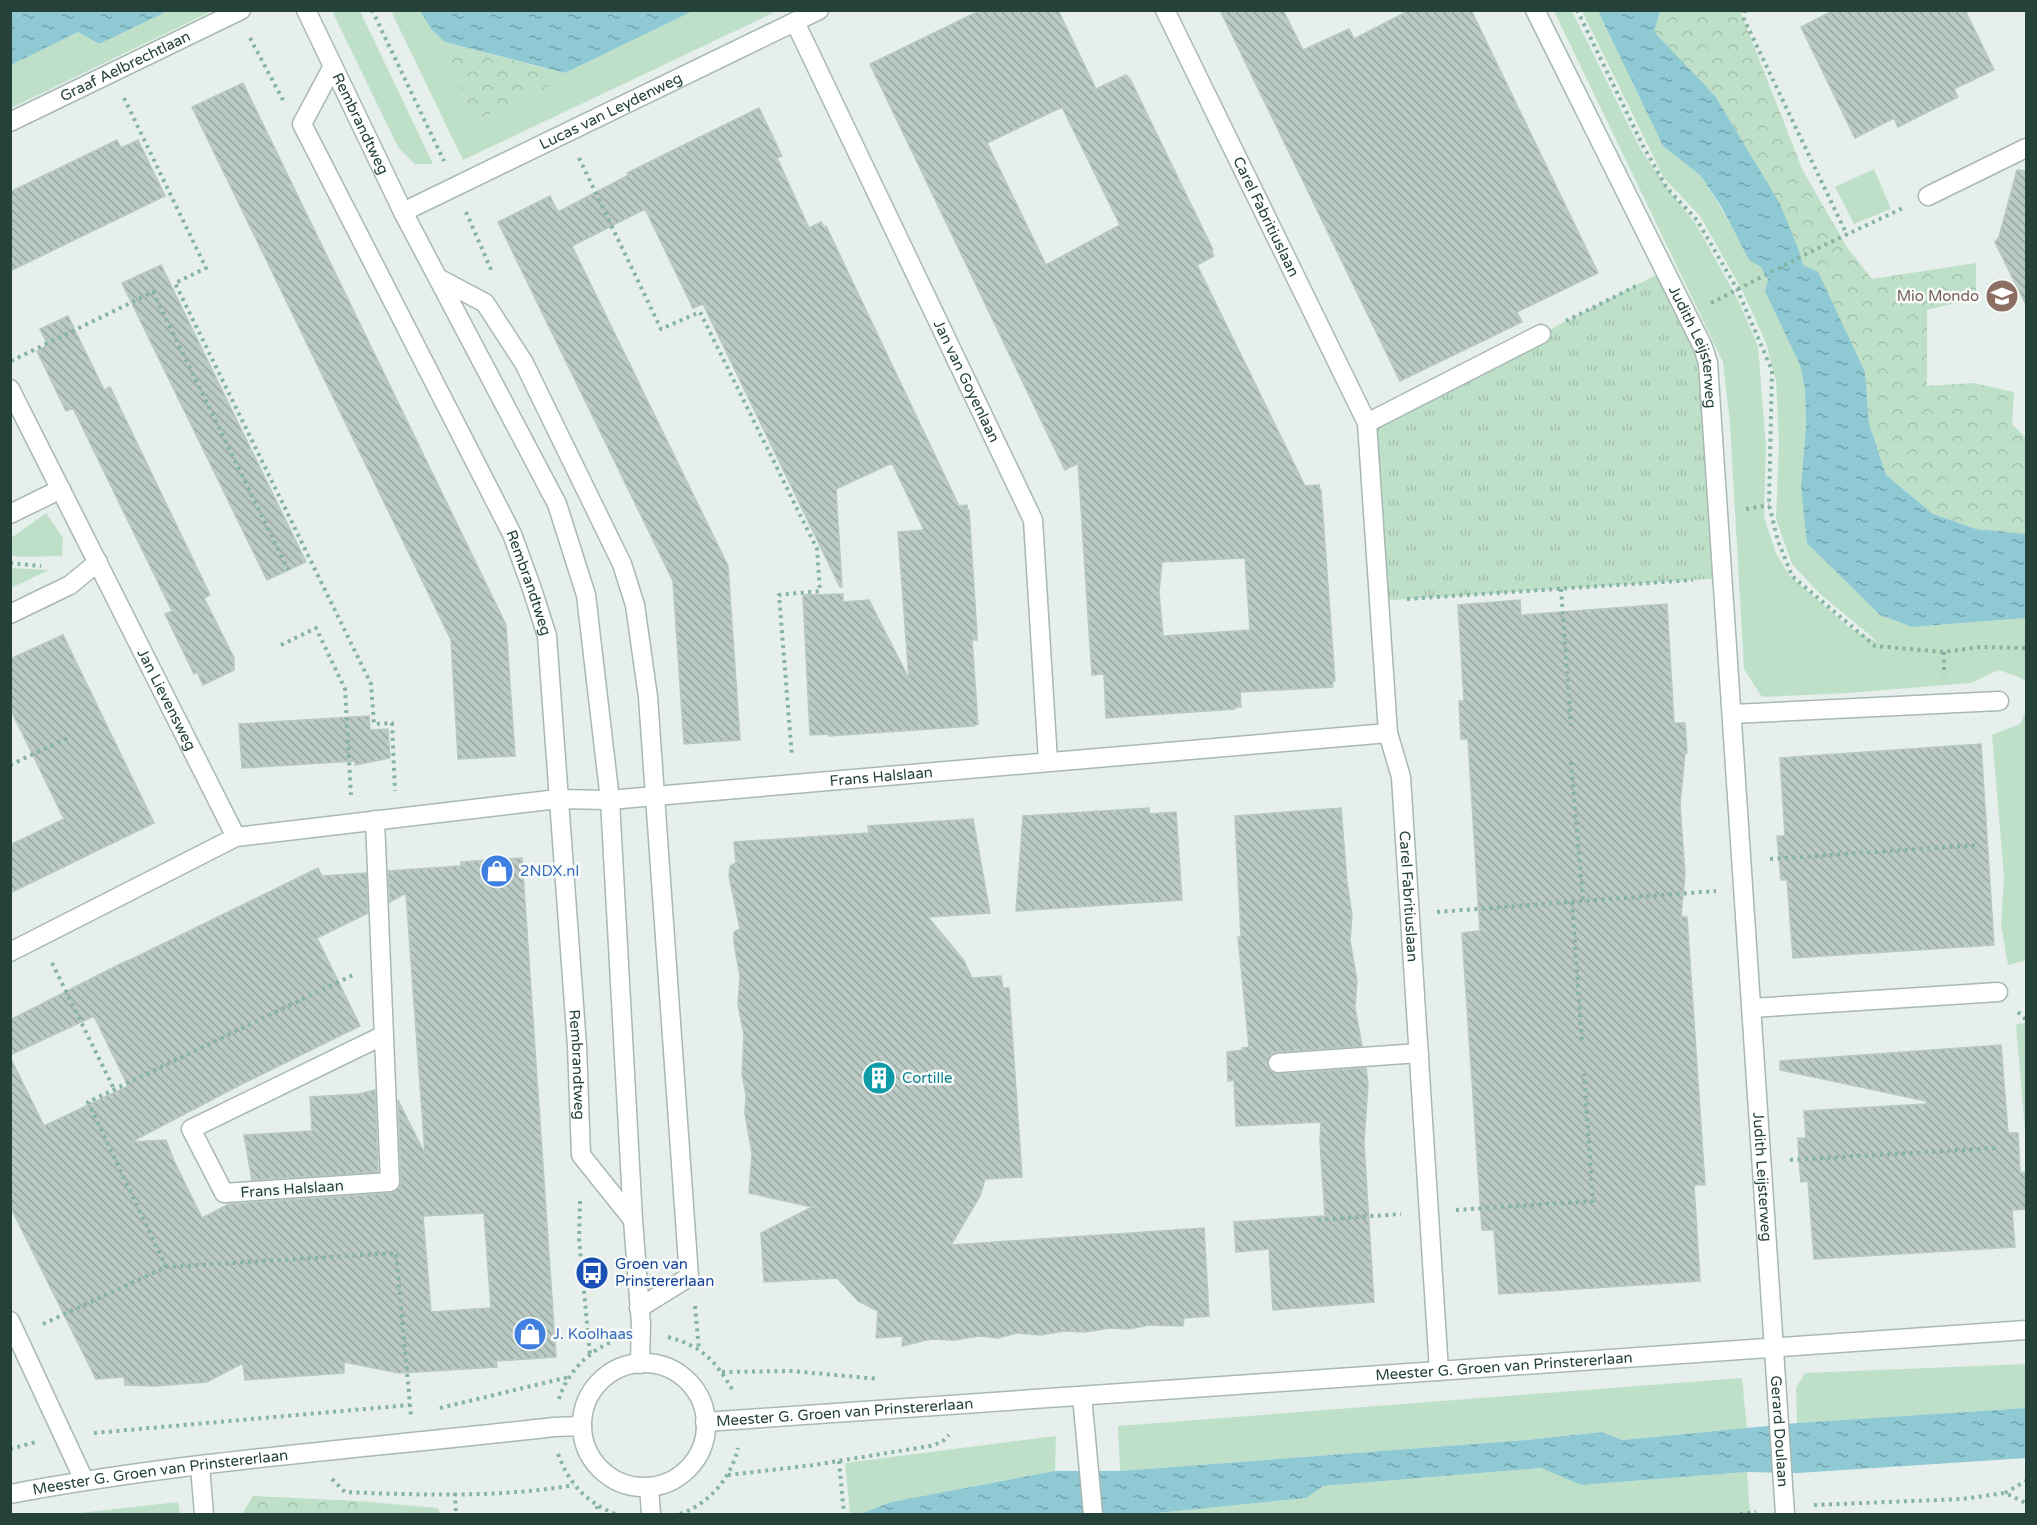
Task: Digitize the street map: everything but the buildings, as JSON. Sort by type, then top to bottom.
[{"type":"street","name":"Rembrandtweg","points":[[306,10],[403,212],[557,504],[586,595],[610,800],[633,1220],[641,1324],[640,1364]]},
{"type":"street","name":"Lucas van Leydenweg","points":[[403,212],[819,10]]},
{"type":"street","name":"Carel Fabritiuslaan","points":[[1165,10],[1367,423],[1388,733],[1401,777],[1439,1371]]},
{"type":"street","name":"Judith Leijsterweg","points":[[1535,10],[1665,271],[1708,363],[1774,1347]]},
{"type":"street","name":"Graaf Aelbrechtlaan","points":[[10,122],[239,11]]},
{"type":"street","name":"Jan van Goyenlaan","points":[[795,22],[1033,520],[1048,761]]},
{"type":"street","name":"Rembrandtweg","points":[[333,66],[302,124],[512,534],[547,636],[578,1046],[581,1155]]},
{"type":"street","points":[[1928,196],[2026,148]]},
{"type":"street","points":[[438,278],[485,303],[524,363],[622,564],[635,604],[648,697],[689,1277],[639,1308]]},
{"type":"street","points":[[1367,423],[1541,334]]},
{"type":"street","name":"Jan Lievensweg","points":[[10,389],[236,837]]},
{"type":"street","points":[[10,514],[61,489]]},
{"type":"street","points":[[10,614],[70,585],[98,562]]},
{"type":"street","points":[[1732,714],[2000,701]]},
{"type":"street","name":"Frans Halslaan","points":[[10,952],[236,837],[558,799],[610,800],[1388,733]]},
{"type":"street","name":"Frans Halslaan","points":[[375,820],[381,961],[390,1182],[224,1193],[191,1129],[384,1035]]},
{"type":"street","points":[[1752,1008],[1998,992]]},
{"type":"street","points":[[1278,1063],[1419,1053]]},
{"type":"street","points":[[581,1155],[633,1220]]},
{"type":"street","points":[[14,1329],[84,1480]]},
{"type":"street","name":"Meester G. Groen van Prinstererlaan","points":[[705,1422],[2026,1330]]},
{"type":"street","name":"Gerard Doulaan","points":[[1774,1347],[1785,1511]]},
{"type":"street","points":[[640,1364],[656,1365],[671,1370],[684,1379],[699,1398],[705,1422],[704,1440],[697,1456],[686,1471],[669,1482],[649,1487],[629,1486],[610,1477],[595,1464],[585,1446],[582,1426],[583,1411],[598,1383],[610,1373],[625,1366],[640,1364]]},
{"type":"street","points":[[1082,1396],[1093,1515]]},
{"type":"street","name":"Meester G. Groen van Prinstererlaan","points":[[10,1494],[84,1480],[200,1466],[554,1427],[582,1426]]},
{"type":"street","points":[[200,1466],[204,1515]]},
{"type":"street","points":[[649,1487],[651,1515]]},
{"type":"path","points":[[372,10],[457,186]]},
{"type":"path","points":[[1577,10],[1643,146],[1667,188],[1698,220],[1737,289],[1772,370],[1769,505],[1778,541],[1792,576],[1875,646],[1944,652],[1980,647],[2026,648]]},
{"type":"path","points":[[1745,10],[1744,19],[1847,235]]},
{"type":"path","points":[[239,11],[284,102],[302,124]]},
{"type":"path","points":[[112,73],[206,268],[175,283],[371,684],[374,724],[392,723],[396,818]]},
{"type":"path","points":[[567,133],[661,329],[700,312],[817,549],[820,591],[779,595],[794,784]]},
{"type":"path","points":[[1737,289],[1928,196]]},
{"type":"path","points":[[1541,334],[1665,271]]},
{"type":"path","points":[[10,361],[153,292],[288,570]]},
{"type":"path","points":[[1378,601],[1724,578]]},
{"type":"path","points":[[1561,589],[1571,726]]},
{"type":"path","points":[[281,645],[316,628],[345,689],[352,823]]},
{"type":"path","points":[[10,765],[70,737]]},
{"type":"path","points":[[1572,762],[1583,901]]},
{"type":"path","points":[[1742,861],[1979,845]]},
{"type":"path","points":[[1410,914],[1744,889]]},
{"type":"path","points":[[1572,902],[1582,1043]]},
{"type":"path","points":[[40,938],[114,1089]]},
{"type":"path","points":[[166,1267],[88,1102],[381,961]]},
{"type":"path","points":[[1318,1220],[1593,1201],[1584,1074]]},
{"type":"path","points":[[1762,1162],[1998,1148]]},
{"type":"path","points":[[581,1155],[579,1239],[590,1355]]},
{"type":"path","points":[[14,1329],[166,1267],[396,1252],[411,1416]]},
{"type":"path","points":[[689,1277],[698,1319],[699,1350]]},
{"type":"path","name":"Meester G. Groen van Prinstererlaan","points":[[722,1372],[791,1371],[881,1379]]},
{"type":"path","name":"Meester G. Groen van Prinstererlaan","points":[[728,1475],[839,1461],[942,1442],[981,1402]]},
{"type":"path","points":[[10,1449],[64,1436],[410,1405]]},
{"type":"path","points":[[310,1454],[345,1492],[403,1494],[534,1492],[574,1485]]},
{"type":"path","points":[[839,1461],[844,1515]]},
{"type":"path","points":[[1740,1515],[1962,1499],[2005,1493],[2026,1481]]},
{"type":"path","points":[[455,1493],[456,1515]]},
{"type":"path","points":[[2005,1493],[2026,1503]]},
{"type":"path","points":[[597,1506],[598,1515]]},
{"type":"path","points":[[697,1506],[698,1515]]},
{"type":"green space","points":[[164,11],[212,11],[11,108],[11,65],[78,32],[99,44]]},
{"type":"green space","points":[[360,11],[433,164],[415,164],[398,147],[333,13]]},
{"type":"green space","points":[[391,11],[420,11],[430,27],[445,42],[473,121],[547,89],[544,68],[565,73],[693,11],[777,11],[463,160]]},
{"type":"green space","points":[[1554,11],[1572,11],[1641,150],[1667,188],[1696,224],[1738,300],[1758,346],[1766,447],[1764,517],[1776,553],[1789,575],[1850,628],[1879,643],[1819,593],[1792,564],[1776,519],[1779,443],[1776,381],[1766,343],[1743,292],[1700,216],[1664,178],[1582,11],[1598,11],[1663,146],[1701,176],[1749,259],[1761,267],[1768,280],[1800,365],[1805,389],[1806,427],[1801,487],[1880,615],[1912,627],[2026,618],[2026,681],[1998,670],[1971,683],[1762,697],[1744,669],[1730,424],[1723,362]]},
{"type":"green space","points":[[1660,11],[1746,11],[1741,13],[1803,171],[1847,247],[1872,279],[1976,263],[1976,298],[1927,310],[1927,386],[1973,383],[2014,392],[2012,424],[2026,438],[2026,534],[1976,529],[1933,514],[1886,475],[1869,423],[1865,372],[1842,325],[1803,265],[1798,248],[1653,32]]},
{"type":"green space","points":[[445,42],[544,68],[548,89],[473,121]]},
{"type":"green space","points":[[1874,169],[1891,209],[1854,224],[1835,187]]},
{"type":"green space","points":[[1664,271],[1703,347],[1724,578],[1378,601],[1367,423]]},
{"type":"green space","points":[[46,513],[63,538],[62,556],[19,557],[11,555],[11,538]]},
{"type":"green space","points":[[11,568],[49,570],[11,588]]},
{"type":"green space","points":[[2026,711],[2026,960],[2008,965],[2001,924],[2004,876],[1992,735],[2020,724]]},
{"type":"green space","points":[[2016,1024],[2026,1024],[2026,1143]]},
{"type":"green space","points":[[2026,1364],[2026,1408],[1797,1423],[1796,1388],[1805,1373]]},
{"type":"green space","points":[[1742,1378],[1747,1428],[1622,1440],[1600,1432],[1527,1440],[1120,1471],[1118,1426]]},
{"type":"green space","points":[[1056,1436],[1055,1471],[891,1502],[860,1514],[850,1514],[845,1463]]},
{"type":"green space","points":[[1541,1468],[1581,1485],[1747,1472],[1750,1514],[1147,1514],[1306,1498],[1323,1486]]},
{"type":"green space","points":[[253,1496],[357,1501],[357,1514],[242,1514]]},
{"type":"green space","points":[[357,1501],[438,1508],[440,1514],[357,1514]]},
{"type":"green space","points":[[178,1502],[180,1514],[71,1514]]},
{"type":"water","points":[[11,10],[164,10],[164,13],[99,44],[78,32],[11,65]]},
{"type":"water","points":[[420,11],[693,11],[565,73],[445,42],[431,29]]},
{"type":"water","points":[[1598,11],[1660,11],[1654,32],[1715,96],[1780,204],[1803,265],[1818,272],[1865,372],[1869,423],[1886,475],[1933,514],[1976,529],[2026,534],[2026,618],[1912,627],[1880,615],[1807,543],[1801,487],[1806,427],[1805,389],[1800,365],[1765,291],[1768,280],[1761,267],[1749,260],[1722,208],[1701,176],[1663,146]]},
{"type":"water","points":[[2026,1408],[2026,1458],[1798,1473],[1747,1472],[1581,1485],[1541,1468],[1323,1486],[1306,1498],[1147,1514],[860,1514],[891,1502],[1055,1471],[1120,1471],[1527,1440],[1601,1432],[1622,1440],[1797,1423]]},
{"type":"place","name":"Mio Mondo","points":[[2002,296]]},
{"type":"place","name":"2NDX.nl","points":[[497,871]]},
{"type":"place","name":"Cortille","points":[[879,1078]]},
{"type":"place","name":"Groen van Prinstererlaan","points":[[592,1273]]},
{"type":"place","name":"J. Koolhaas","points":[[530,1334]]}]
